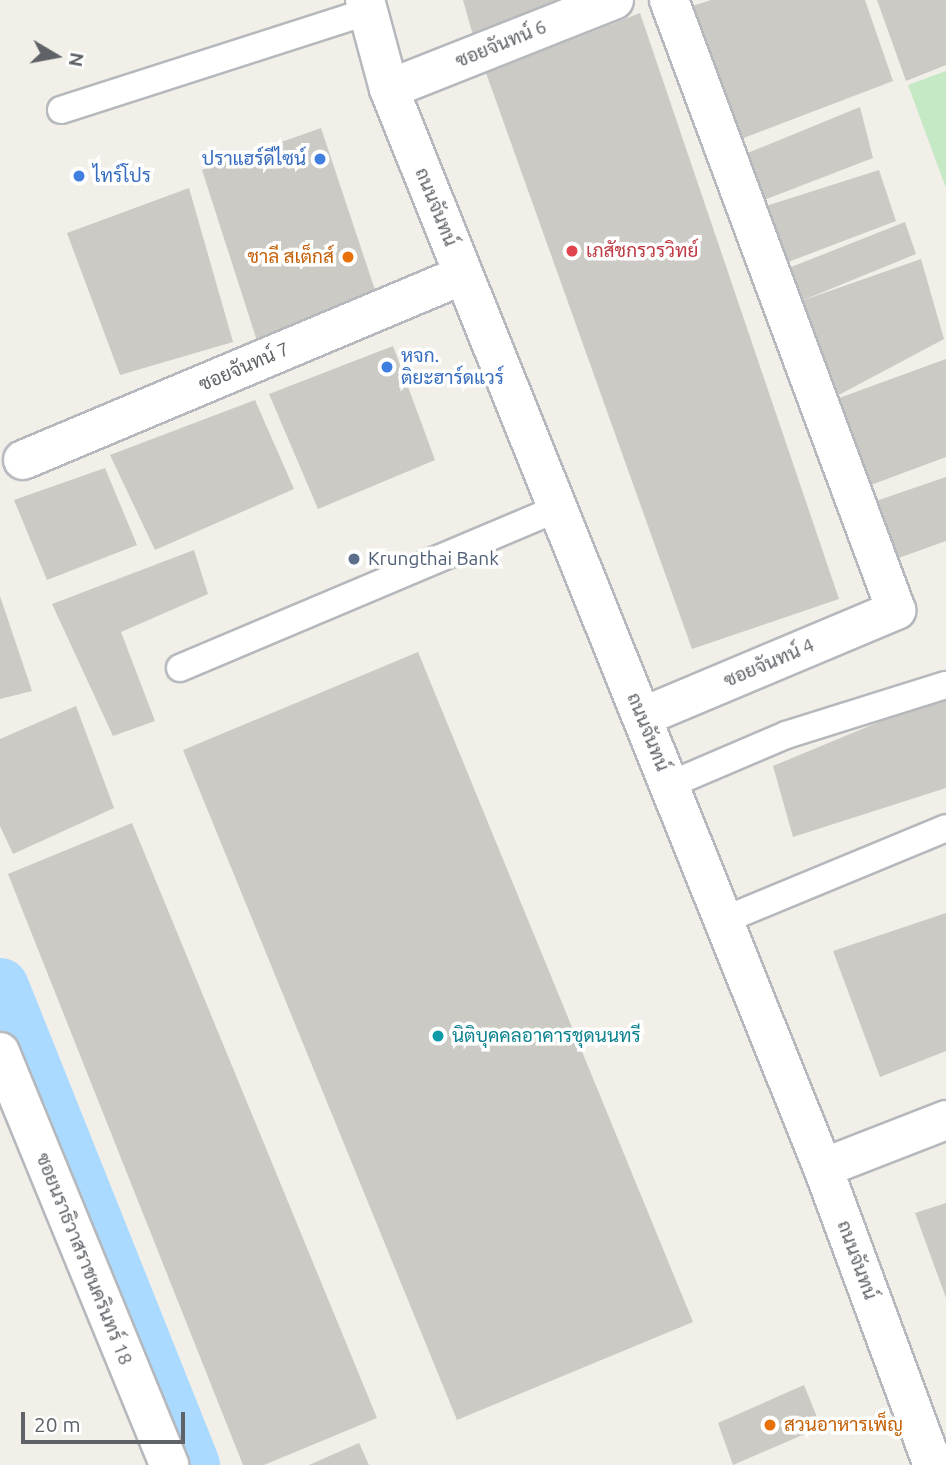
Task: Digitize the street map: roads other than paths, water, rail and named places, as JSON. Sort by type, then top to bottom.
[{"type":"street","name":"ซอยจันทน์ 6","points":[[389,89],[614,0]]},
{"type":"street","name":"ซอยจันทน์ 4","points":[[642,717],[896,610],[669,0]]},
{"type":"street","name":"ถนนจันทน์","points":[[366,6],[389,89],[823,1168],[933,1465]]},
{"type":"street","name":"ซอยจันทน์ 7","points":[[23,460],[464,275]]},
{"type":"street","name":"ซอยนราธิวาสราชนครินทร์ 18","points":[[0,1052],[169,1465]]},
{"type":"street","points":[[823,1168],[946,1119]]},
{"type":"lane","points":[[61,110],[366,6]]},
{"type":"lane","points":[[180,668],[559,508]]},
{"type":"lane","points":[[669,785],[786,735],[946,685]]},
{"type":"lane","points":[[724,920],[946,828]]},
{"type":"waterway","points":[[0,987],[191,1465]]},
{"type":"place","name":"ปราแฮร์ดีไซน์","points":[[320,159]]},
{"type":"place","name":"ไทร์โปร","points":[[79,176]]},
{"type":"place","name":"เภสัชกรวรวิทย์","points":[[572,251]]},
{"type":"place","name":"ชาลี สเต็กส์","points":[[348,257]]},
{"type":"place","name":"หจก. ติยะฮาร์ดแวร์","points":[[387,367]]},
{"type":"place","name":"Krungthai Bank","points":[[354,559]]},
{"type":"place","name":"นิติบุคคลอาคารชุดนนทรี","points":[[438,1036]]},
{"type":"place","name":"สวนอาหารเพ็ญ","points":[[770,1425]]}]
